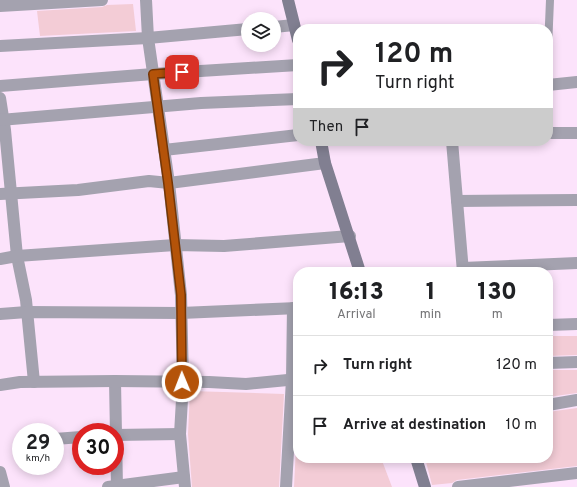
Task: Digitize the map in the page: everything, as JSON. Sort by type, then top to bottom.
[{"type":"street","points":[[0,6],[102,0]]},
{"type":"street","points":[[114,475],[114,486],[185,482],[180,434],[182,382],[181,295],[164,150],[148,38],[146,0]]},
{"type":"street","points":[[288,0],[294,24]]},
{"type":"street","points":[[281,26],[293,25]]},
{"type":"street","points":[[0,46],[148,38],[241,30]]},
{"type":"street","points":[[0,86],[293,65]]},
{"type":"street","points":[[553,84],[577,82]]},
{"type":"street","points":[[0,98],[5,194],[26,300],[34,382]]},
{"type":"street","points":[[2,120],[157,108],[200,103],[293,99]]},
{"type":"street","points":[[553,133],[577,133]]},
{"type":"street","points":[[164,150],[293,136]]},
{"type":"street","points":[[322,146],[325,163],[350,236],[359,267]]},
{"type":"street","points":[[452,146],[463,267]]},
{"type":"street","points":[[5,194],[78,190],[149,182],[168,183],[325,163]]},
{"type":"street","points":[[457,201],[577,200]]},
{"type":"street","points":[[0,259],[17,256],[175,245],[224,246],[350,236]]},
{"type":"street","points":[[512,267],[577,263]]},
{"type":"street","points":[[0,314],[27,312],[181,312],[293,308]]},
{"type":"street","points":[[553,326],[577,324]]},
{"type":"street","points":[[553,363],[577,362]]},
{"type":"street","points":[[0,385],[20,382],[115,381],[246,384],[293,379]]},
{"type":"street","points":[[115,381],[115,423]]},
{"type":"street","points":[[553,404],[577,400]]},
{"type":"street","points":[[286,487],[293,403]]},
{"type":"street","points":[[124,435],[180,434]]},
{"type":"street","points":[[418,463],[425,487]]},
{"type":"street","points":[[0,472],[4,487]]},
{"type":"street","points":[[458,487],[577,473]]},
{"type":"lane","points":[[549,24],[550,0]]},
{"type":"building","points":[[133,4],[136,31],[40,36],[37,11]]},
{"type":"building","points":[[553,336],[577,336],[577,355],[553,356]]},
{"type":"building","points":[[553,370],[577,370],[577,393],[553,396]]},
{"type":"building","points":[[190,391],[284,394],[279,487],[192,487],[188,434]]},
{"type":"building","points":[[577,408],[577,466],[457,480],[452,483],[432,485],[426,463],[553,463],[553,411]]},
{"type":"building","points":[[295,463],[383,463],[392,487],[294,487]]},
{"type":"route","points":[[182,72],[153,74],[181,295],[182,382]]}]
